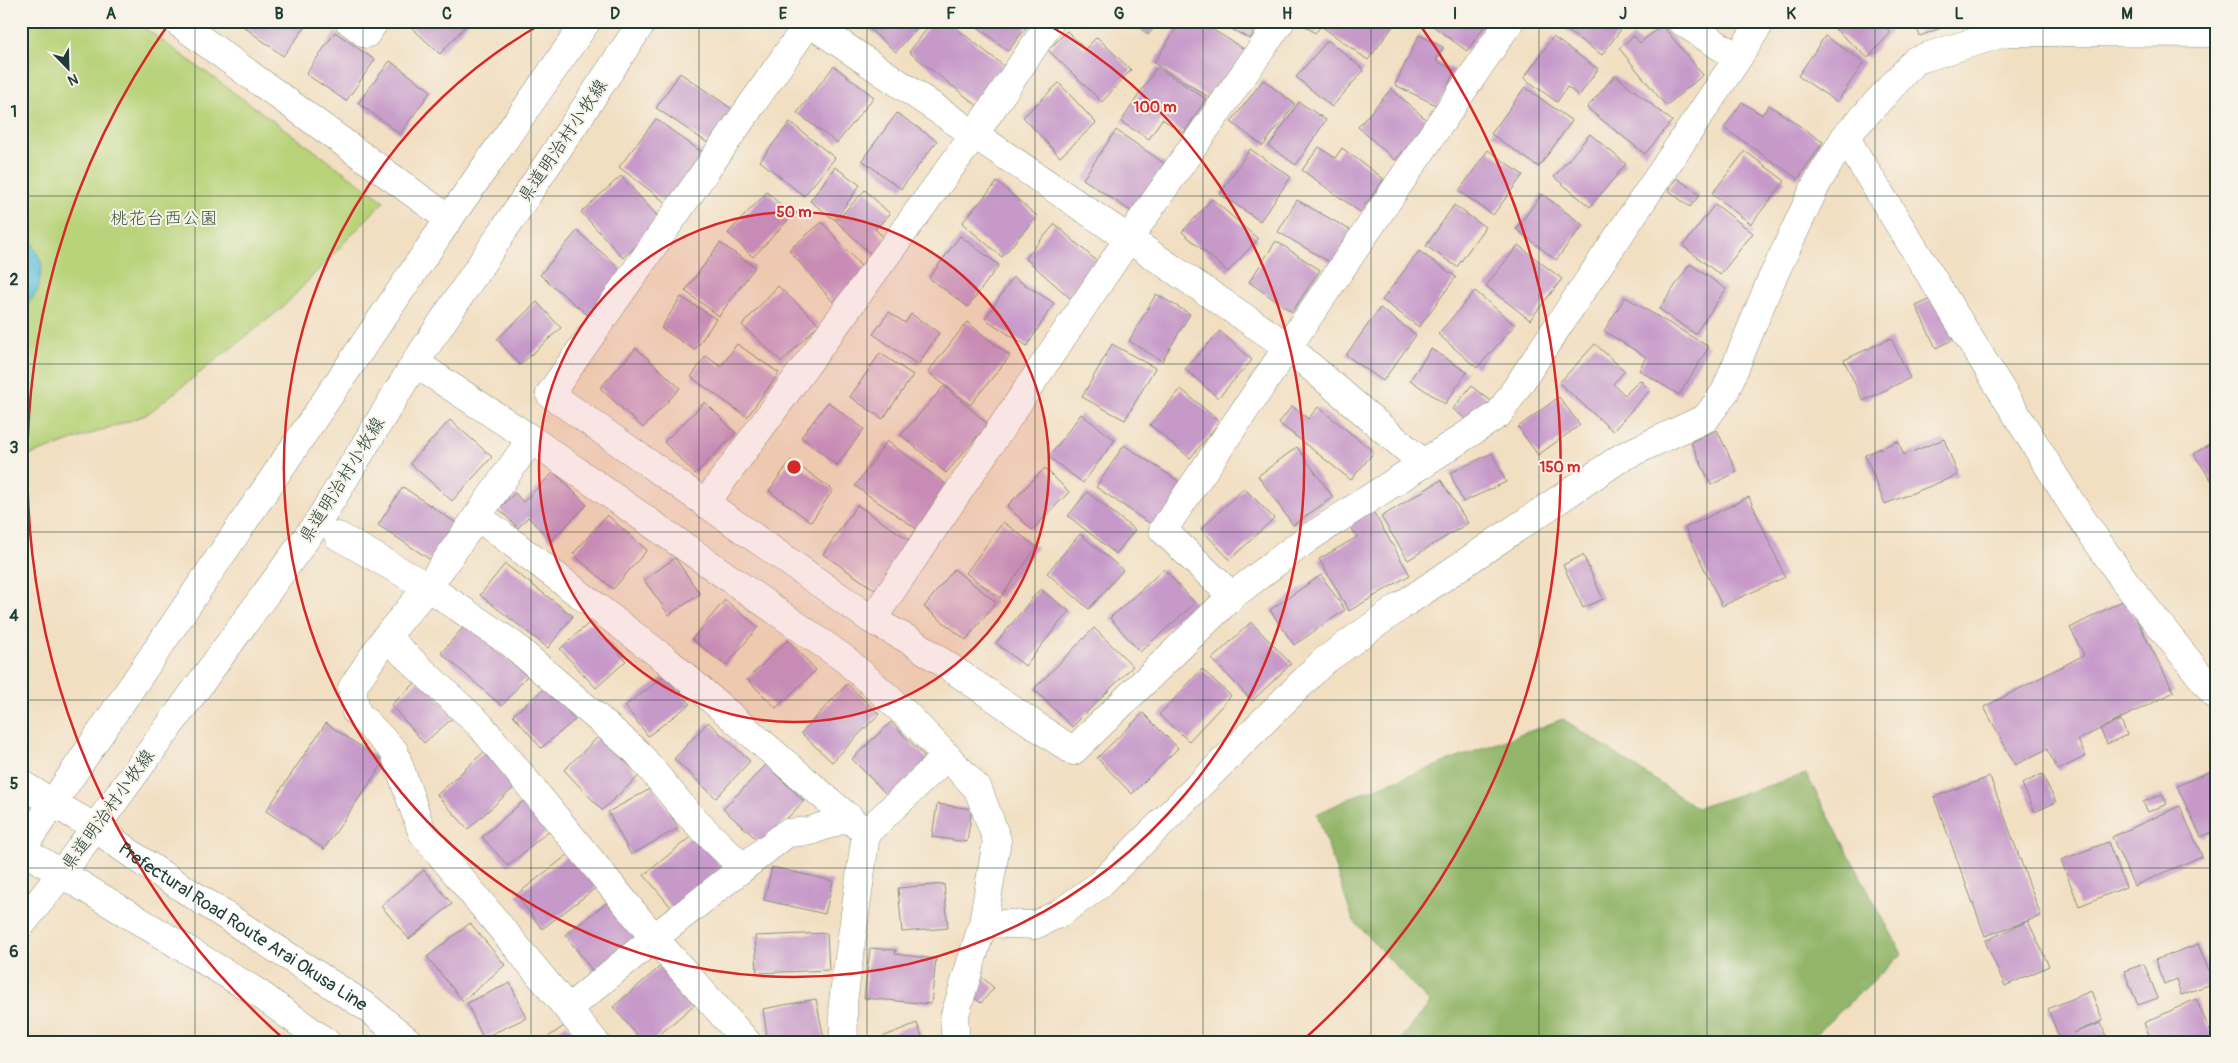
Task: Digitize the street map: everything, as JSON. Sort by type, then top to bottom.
[{"type":"street","points":[[176,21],[449,219]]},
{"type":"street","points":[[349,21],[366,34],[376,21]]},
{"type":"street","points":[[326,1042],[258,993],[21,849],[449,219],[587,21]]},
{"type":"street","name":"県道明治村小牧線","points":[[21,925],[62,873],[318,522],[415,363],[643,21]]},
{"type":"street","points":[[705,504],[974,135],[1051,21]]},
{"type":"street","points":[[872,620],[1129,238],[1281,21]]},
{"type":"street","points":[[1232,596],[1163,530],[1510,21]]},
{"type":"street","points":[[1681,21],[1738,58]]},
{"type":"street","points":[[1424,464],[1288,347],[809,22],[550,394],[872,620],[911,641],[1073,751],[1232,596],[1307,539],[1424,464],[1499,414],[1761,21]]},
{"type":"street","points":[[983,923],[1035,924],[1060,913],[1098,886],[1324,661],[1400,606],[1622,457],[1706,418],[1725,392],[1777,268],[1818,183],[1845,138],[1916,60],[2007,32],[2217,33]]},
{"type":"street","points":[[1845,138],[2073,506],[2126,583],[2217,697]]},
{"type":"street","points":[[415,363],[531,439],[846,660],[907,715],[978,789],[997,840],[983,923],[954,1018],[956,1042]]},
{"type":"street","points":[[531,439],[428,587],[386,637],[352,688],[356,712],[394,751],[422,832],[595,1042]]},
{"type":"street","points":[[477,516],[665,659],[858,825]]},
{"type":"street","points":[[338,536],[428,587],[512,644],[636,752],[690,816],[743,868]]},
{"type":"street","points":[[386,637],[481,726],[654,938],[747,1042]]},
{"type":"street","points":[[568,1009],[654,938],[788,833],[858,825],[947,756]]},
{"type":"street","name":"Prefectural Road Route Arai Okusa Line","points":[[21,784],[94,827],[144,863],[368,1008],[410,1042]]},
{"type":"street","points":[[844,1042],[843,1002],[858,825]]},
{"type":"green space","name":"桃花台西公園","points":[[21,21],[135,21],[384,201],[282,308],[146,415],[21,458]]},
{"type":"green space","points":[[1563,719],[1697,808],[1806,774],[1902,954],[1807,1042],[1399,1042],[1430,1003],[1353,920],[1317,814],[1359,794]]},
{"type":"water","points":[[21,236],[33,244],[42,265],[38,290],[21,314]]},
{"type":"building","points":[[248,21],[310,21],[283,56],[244,27]]},
{"type":"building","points":[[416,21],[470,21],[440,54],[411,27]]},
{"type":"building","points":[[860,21],[923,21],[896,52]]},
{"type":"building","points":[[933,21],[947,21],[1013,73],[983,110],[909,52]]},
{"type":"building","points":[[970,21],[1031,21],[1008,51]]},
{"type":"building","points":[[1132,21],[1160,21],[1148,35]]},
{"type":"building","points":[[1181,21],[1199,21],[1247,51],[1215,101],[1154,63]]},
{"type":"building","points":[[1216,21],[1260,21],[1250,39]]},
{"type":"building","points":[[1298,21],[1397,21],[1368,60],[1321,26],[1315,33]]},
{"type":"building","points":[[1426,21],[1488,21],[1467,51]]},
{"type":"building","points":[[1573,21],[1627,21],[1602,55],[1566,30]]},
{"type":"building","points":[[1841,21],[1878,21],[1891,32],[1868,58],[1835,29]]},
{"type":"building","points":[[1914,21],[1959,21],[1920,36]]},
{"type":"building","points":[[1662,25],[1703,75],[1666,106],[1619,48],[1634,36],[1640,43]]},
{"type":"building","points":[[1067,31],[1085,49],[1097,37],[1131,70],[1102,102],[1048,50]]},
{"type":"building","points":[[335,32],[375,60],[346,101],[306,74]]},
{"type":"building","points":[[1419,35],[1443,47],[1436,61],[1455,70],[1438,106],[1395,85]]},
{"type":"building","points":[[1825,36],[1864,62],[1837,102],[1798,76]]},
{"type":"building","points":[[1553,37],[1598,69],[1579,96],[1567,87],[1557,102],[1524,78]]},
{"type":"building","points":[[1328,40],[1364,70],[1332,107],[1296,77]]},
{"type":"building","points":[[390,61],[431,91],[400,134],[358,103]]},
{"type":"building","points":[[834,66],[874,97],[837,143],[797,113]]},
{"type":"building","points":[[1157,67],[1206,99],[1184,133],[1162,119],[1149,139],[1121,122]]},
{"type":"building","points":[[680,73],[735,111],[711,145],[656,108]]},
{"type":"building","points":[[1615,75],[1672,121],[1645,154],[1587,108]]},
{"type":"building","points":[[1263,80],[1295,104],[1263,146],[1231,122]]},
{"type":"building","points":[[1059,83],[1096,123],[1060,157],[1023,117]]},
{"type":"building","points":[[1525,87],[1572,121],[1539,167],[1491,134]]},
{"type":"building","points":[[1391,89],[1429,122],[1395,160],[1358,127]]},
{"type":"building","points":[[1299,102],[1326,120],[1296,165],[1269,146]]},
{"type":"building","points":[[1742,102],[1762,115],[1769,105],[1823,142],[1798,179],[1724,128]]},
{"type":"building","points":[[897,113],[937,141],[901,189],[862,160]]},
{"type":"building","points":[[656,119],[706,155],[669,205],[619,167]]},
{"type":"building","points":[[790,122],[835,158],[804,196],[760,161]]},
{"type":"building","points":[[1116,130],[1168,166],[1135,214],[1083,179]]},
{"type":"building","points":[[1590,134],[1626,164],[1590,207],[1554,177]]},
{"type":"building","points":[[1319,147],[1335,158],[1342,148],[1384,179],[1360,212],[1302,170]]},
{"type":"building","points":[[1250,149],[1291,177],[1260,221],[1220,194]]},
{"type":"building","points":[[1488,150],[1523,175],[1493,215],[1459,191]]},
{"type":"building","points":[[1745,151],[1785,181],[1751,224],[1712,194]]},
{"type":"building","points":[[835,167],[860,185],[835,220],[810,201]]},
{"type":"building","points":[[621,176],[663,222],[623,258],[581,212]]},
{"type":"building","points":[[1677,178],[1700,195],[1690,207],[1668,190]]},
{"type":"building","points":[[997,182],[1037,216],[1002,257],[962,223]]},
{"type":"building","points":[[865,190],[890,214],[875,229],[891,245],[877,260],[836,221]]},
{"type":"building","points":[[767,192],[792,216],[753,257],[728,233]]},
{"type":"building","points":[[1542,194],[1583,225],[1556,260],[1516,229]]},
{"type":"building","points":[[1212,199],[1258,239],[1228,272],[1182,232]]},
{"type":"building","points":[[1297,200],[1352,231],[1333,264],[1278,232]]},
{"type":"building","points":[[1715,204],[1753,233],[1720,275],[1683,246]]},
{"type":"building","points":[[1454,205],[1485,227],[1457,267],[1426,246]]},
{"type":"building","points":[[822,222],[867,273],[833,302],[789,250]]},
{"type":"building","points":[[1055,224],[1101,265],[1071,299],[1025,258]]},
{"type":"building","points":[[577,231],[628,275],[591,318],[540,275]]},
{"type":"building","points":[[960,236],[999,265],[968,307],[929,278]]},
{"type":"building","points":[[1276,241],[1320,270],[1292,312],[1249,282]]},
{"type":"building","points":[[720,243],[755,267],[719,316],[685,291]]},
{"type":"building","points":[[1518,245],[1562,279],[1530,320],[1486,286]]},
{"type":"building","points":[[1419,251],[1456,277],[1419,327],[1382,300]]},
{"type":"building","points":[[1690,264],[1726,289],[1695,334],[1659,309]]},
{"type":"building","points":[[1013,277],[1054,303],[1027,346],[985,319]]},
{"type":"building","points":[[778,286],[819,324],[782,362],[742,325]]},
{"type":"building","points":[[1475,291],[1515,325],[1477,368],[1438,334]]},
{"type":"building","points":[[1156,294],[1190,314],[1162,361],[1129,341]]},
{"type":"building","points":[[1938,296],[1958,337],[1936,348],[1916,306]]},
{"type":"building","points":[[681,297],[716,319],[695,350],[661,328]]},
{"type":"building","points":[[1625,297],[1709,347],[1679,395],[1639,370],[1646,357],[1604,331]]},
{"type":"building","points":[[537,302],[561,328],[520,365],[497,339]]},
{"type":"building","points":[[1380,308],[1416,335],[1383,381],[1346,355]]},
{"type":"building","points":[[889,312],[905,323],[911,314],[939,333],[918,365],[873,334]]},
{"type":"building","points":[[967,322],[1010,356],[970,405],[928,372]]},
{"type":"building","points":[[1220,331],[1252,360],[1218,398],[1185,369]]},
{"type":"building","points":[[1891,338],[1910,378],[1863,401],[1844,360]]},
{"type":"building","points":[[737,344],[779,373],[747,417],[691,377],[706,356],[721,367]]},
{"type":"building","points":[[1112,344],[1155,368],[1125,420],[1082,397]]},
{"type":"building","points":[[1595,344],[1625,371],[1613,384],[1625,395],[1640,380],[1650,390],[1613,431],[1559,383]]},
{"type":"building","points":[[636,348],[680,388],[643,428],[600,388]]},
{"type":"building","points":[[1431,349],[1467,372],[1445,404],[1410,380]]},
{"type":"building","points":[[880,353],[913,375],[883,419],[850,397]]},
{"type":"building","points":[[944,386],[988,424],[946,473],[901,435]]},
{"type":"building","points":[[1471,386],[1491,401],[1472,424],[1453,409]]},
{"type":"building","points":[[1181,389],[1220,422],[1190,458],[1150,425]]},
{"type":"building","points":[[1559,397],[1580,425],[1538,455],[1518,427]]},
{"type":"building","points":[[705,402],[736,433],[695,474],[664,442]]},
{"type":"building","points":[[828,402],[864,429],[837,465],[801,437]]},
{"type":"building","points":[[1292,406],[1308,419],[1318,407],[1374,452],[1351,480],[1279,423]]},
{"type":"building","points":[[1081,414],[1115,440],[1083,483],[1049,457]]},
{"type":"building","points":[[450,420],[492,457],[452,501],[410,463]]},
{"type":"building","points":[[1717,430],[1737,472],[1711,485],[1691,442]]},
{"type":"building","points":[[1944,439],[1958,475],[1885,504],[1865,455],[1898,441],[1904,455]]},
{"type":"building","points":[[2217,439],[2217,489],[2194,454]]},
{"type":"building","points":[[887,441],[950,487],[918,530],[855,486]]},
{"type":"building","points":[[1124,445],[1186,486],[1158,529],[1096,487]]},
{"type":"building","points":[[1297,447],[1333,497],[1293,525],[1258,476]]},
{"type":"building","points":[[1492,453],[1506,482],[1463,502],[1450,473]]},
{"type":"building","points":[[791,460],[833,490],[811,522],[769,491]]},
{"type":"building","points":[[1045,468],[1069,492],[1032,530],[1007,506]]},
{"type":"building","points":[[554,472],[587,505],[551,541],[528,517],[518,528],[499,509],[515,493],[523,502]]},
{"type":"building","points":[[1441,480],[1468,523],[1408,560],[1381,517]]},
{"type":"building","points":[[403,487],[465,529],[440,566],[378,525]]},
{"type":"building","points":[[1244,488],[1274,518],[1230,560],[1201,529]]},
{"type":"building","points":[[1087,492],[1135,530],[1116,554],[1068,516]]},
{"type":"building","points":[[1749,497],[1785,577],[1722,606],[1685,528]]},
{"type":"building","points":[[857,505],[912,542],[878,592],[823,554]]},
{"type":"building","points":[[1371,508],[1410,575],[1349,611],[1319,559],[1357,537],[1348,522]]},
{"type":"building","points":[[607,515],[647,550],[613,589],[573,554]]},
{"type":"building","points":[[1003,522],[1037,547],[1000,598],[966,573]]},
{"type":"building","points":[[1080,534],[1123,570],[1089,609],[1047,573]]},
{"type":"building","points":[[1583,555],[1603,599],[1583,608],[1563,565]]},
{"type":"building","points":[[675,558],[700,594],[669,615],[644,580]]},
{"type":"building","points":[[505,564],[573,616],[548,648],[480,595]]},
{"type":"building","points":[[954,569],[996,602],[966,640],[924,607]]},
{"type":"building","points":[[1164,569],[1195,603],[1140,652],[1110,618]]},
{"type":"building","points":[[1321,575],[1345,610],[1294,645],[1270,610]]},
{"type":"building","points":[[1040,589],[1069,611],[1025,666],[996,643]]},
{"type":"building","points":[[2126,599],[2174,692],[2078,740],[2086,756],[2058,770],[2047,749],[2015,765],[1984,707],[2084,655],[2070,628]]},
{"type":"building","points":[[725,600],[758,627],[726,666],[692,639]]},
{"type":"building","points":[[590,622],[626,661],[596,688],[560,649]]},
{"type":"building","points":[[1251,622],[1291,664],[1252,701],[1212,659]]},
{"type":"building","points":[[467,623],[527,676],[502,706],[441,653]]},
{"type":"building","points":[[1094,628],[1133,666],[1072,727],[1034,689]]},
{"type":"building","points":[[788,640],[816,670],[776,708],[747,679]]},
{"type":"building","points":[[1202,669],[1231,696],[1189,741],[1159,715]]},
{"type":"building","points":[[667,674],[690,704],[648,736],[625,706]]},
{"type":"building","points":[[421,678],[455,716],[424,743],[391,705]]},
{"type":"building","points":[[847,684],[879,714],[832,762],[801,733]]},
{"type":"building","points":[[547,686],[575,720],[541,748],[513,715]]},
{"type":"building","points":[[1143,713],[1178,748],[1132,794],[1097,758]]},
{"type":"building","points":[[2121,720],[2127,735],[2107,744],[2100,729]]},
{"type":"building","points":[[708,722],[750,761],[716,798],[674,759]]},
{"type":"building","points":[[891,722],[930,762],[891,799],[852,759]]},
{"type":"building","points":[[326,723],[384,762],[324,849],[266,811]]},
{"type":"building","points":[[600,735],[639,776],[602,810],[564,770]]},
{"type":"building","points":[[488,748],[519,783],[468,829],[437,795]]},
{"type":"building","points":[[766,765],[804,801],[762,844],[723,809]]},
{"type":"building","points":[[2217,768],[2217,830],[2201,837],[2177,786]]},
{"type":"building","points":[[2042,774],[2056,802],[2035,812],[2022,784]]},
{"type":"building","points":[[1990,777],[2041,916],[1985,936],[1934,797]]},
{"type":"building","points":[[654,787],[678,828],[631,855],[608,812]]},
{"type":"building","points":[[2162,794],[2167,804],[2148,812],[2143,802]]},
{"type":"building","points":[[528,797],[554,826],[508,866],[482,837]]},
{"type":"building","points":[[937,804],[972,809],[967,842],[932,837]]},
{"type":"building","points":[[2180,806],[2202,856],[2134,886],[2112,837]]},
{"type":"building","points":[[694,834],[726,872],[676,913],[644,875]]},
{"type":"building","points":[[2108,842],[2126,887],[2079,906],[2061,860]]},
{"type":"building","points":[[570,853],[597,887],[542,929],[516,895]]},
{"type":"building","points":[[772,867],[833,881],[825,914],[764,900]]},
{"type":"building","points":[[424,870],[452,904],[409,939],[381,906]]},
{"type":"building","points":[[944,884],[948,928],[902,932],[898,888]]},
{"type":"building","points":[[609,901],[639,939],[595,974],[565,935]]},
{"type":"building","points":[[2028,921],[2049,966],[2005,986],[1985,941]]},
{"type":"building","points":[[470,923],[505,965],[463,1001],[427,957]]},
{"type":"building","points":[[827,933],[829,970],[757,973],[755,936]]},
{"type":"building","points":[[2198,944],[2214,983],[2181,995],[2176,979],[2164,984],[2155,960]]},
{"type":"building","points":[[870,948],[896,950],[895,954],[936,959],[931,1004],[864,998]]},
{"type":"building","points":[[2144,964],[2158,998],[2138,1005],[2124,971]]},
{"type":"building","points":[[661,966],[695,1004],[651,1042],[643,1042],[613,1007]]},
{"type":"building","points":[[975,971],[994,988],[981,1003],[961,987]]},
{"type":"building","points":[[510,983],[526,1018],[483,1038],[467,1003]]},
{"type":"building","points":[[2091,991],[2103,1021],[2073,1033],[2101,1023],[2108,1042],[2054,1042],[2060,1039],[2048,1009]]},
{"type":"building","points":[[816,999],[824,1039],[812,1042],[768,1042],[763,1009]]},
{"type":"building","points":[[2196,999],[2215,1042],[2152,1042],[2144,1023]]},
{"type":"building","points":[[917,1023],[924,1042],[870,1042]]},
{"type":"building","points":[[567,1024],[579,1042],[541,1042]]}]
